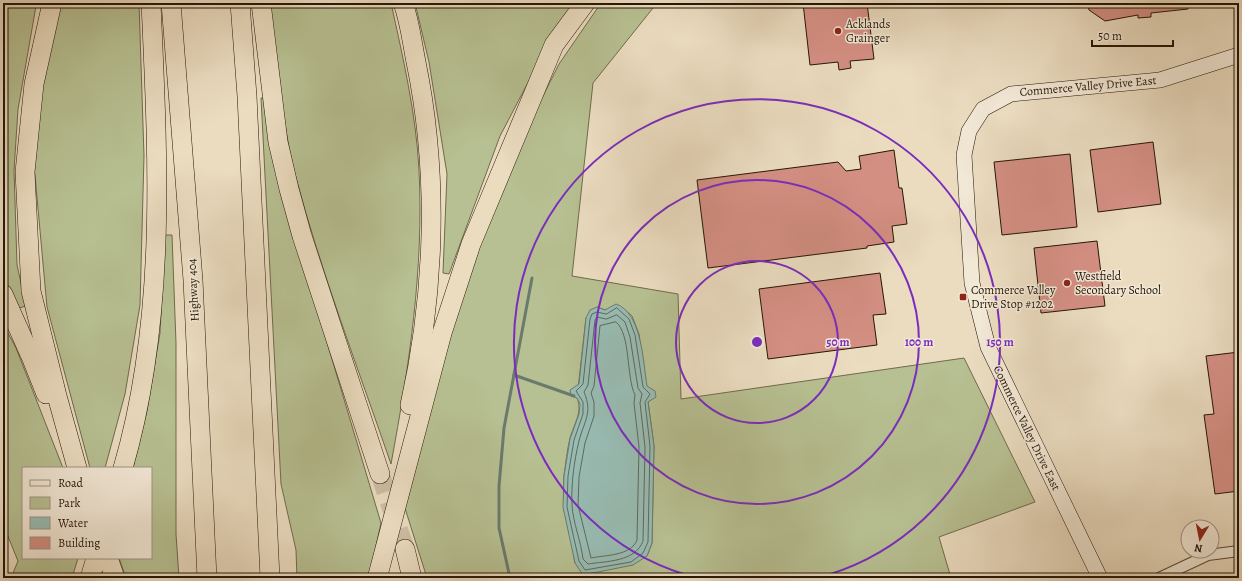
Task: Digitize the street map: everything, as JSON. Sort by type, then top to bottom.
[{"type":"highway","points":[[52,3],[34,84],[25,172],[31,291],[57,396],[77,467]]},
{"type":"highway","points":[[122,467],[141,394],[152,326],[157,201],[151,3]]},
{"type":"highway","name":"Highway 404","points":[[171,3],[193,280],[207,578]]},
{"type":"highway","points":[[240,3],[270,578]]},
{"type":"highway","points":[[261,3],[278,142],[289,189],[302,236],[380,474]]},
{"type":"highway","points":[[378,576],[398,461],[414,387],[426,317],[432,230],[430,166],[423,94],[403,3]]},
{"type":"highway","points":[[378,576],[442,333],[471,244],[554,46],[585,3]]},
{"type":"highway","points":[[3,294],[32,359],[74,467]]},
{"type":"highway","points":[[412,578],[407,554],[415,578]]},
{"type":"highway","points":[[90,578],[103,559]]},
{"type":"highway","points":[[105,559],[115,578]]},
{"type":"street","name":"Commerce Valley Drive East","points":[[1100,578],[988,347],[972,283],[964,155],[969,132],[983,109],[1011,94],[1160,80],[1239,55]]},
{"type":"street","points":[[1159,578],[1208,555],[1239,551]]},
{"type":"green space","points":[[3,3],[34,3],[36,6],[18,109],[14,170],[17,265],[26,306],[19,308],[3,275]]},
{"type":"green space","points":[[58,3],[139,3],[144,156],[140,305],[125,394],[105,467],[90,467],[47,307],[34,165],[42,77]]},
{"type":"green space","points":[[270,3],[391,3],[415,128],[419,170],[420,207],[414,318],[404,391],[391,464],[328,284],[295,174],[286,132]]},
{"type":"green space","points":[[415,3],[577,3],[533,73],[500,136],[449,274],[443,273],[447,174],[429,62]]},
{"type":"green space","points":[[601,3],[657,3],[593,83],[572,276],[678,294],[681,399],[964,358],[1035,502],[939,537],[951,578],[427,578],[404,505],[438,376],[468,279],[512,158],[559,64]],"holes":[[[597,307],[605,310],[624,309],[632,316],[639,334],[654,446],[652,543],[647,556],[575,563],[565,509],[563,487],[564,475],[570,438],[579,408],[577,398],[586,318]]]},
{"type":"green space","points":[[261,98],[268,98],[311,289],[381,523],[369,578],[297,578],[296,550],[281,484]]},
{"type":"green space","points":[[165,235],[172,235],[176,343],[176,534],[179,578],[126,578],[119,559],[152,559],[152,467],[133,467],[147,411],[160,333]]},
{"type":"green space","points":[[3,324],[16,348],[63,467],[22,467],[22,559],[78,559],[72,578],[11,578],[18,561],[3,524]]},
{"type":"water","points":[[616,304],[625,309],[636,328],[640,339],[647,386],[655,391],[656,397],[648,402],[654,446],[652,543],[647,556],[633,565],[583,575],[575,563],[563,507],[564,476],[570,439],[579,414],[580,404],[577,398],[571,396],[570,390],[579,384],[586,318],[590,310],[597,307],[605,310]]},
{"type":"building","name":"Acklands Grainger","points":[[803,3],[867,3],[874,59],[850,61],[851,68],[839,70],[838,62],[810,65]]},
{"type":"building","points":[[1088,3],[1188,3],[1188,9],[1151,13],[1151,17],[1138,18],[1138,15],[1105,21],[1089,10]]},
{"type":"building","points":[[1153,142],[1161,204],[1098,212],[1090,150]]},
{"type":"building","points":[[894,150],[899,188],[902,188],[907,224],[892,226],[894,242],[867,246],[867,248],[708,268],[697,180],[838,162],[846,171],[861,169],[859,156]]},
{"type":"building","points":[[1070,154],[1077,227],[1002,235],[994,162]]},
{"type":"building","points":[[1097,241],[1105,306],[1041,313],[1034,248]]},
{"type":"building","points":[[880,273],[886,314],[873,315],[877,345],[768,359],[759,289]]},
{"type":"building","points":[[1239,352],[1239,491],[1215,494],[1204,415],[1214,414],[1206,356]]},
{"type":"waterway","points":[[510,578],[499,528],[499,486],[504,428],[532,278]]},
{"type":"waterway","points":[[514,375],[574,396]]},
{"type":"tunnel","points":[[380,474],[405,549]]},
{"type":"place","name":"Acklands Grainger","points":[[838,31]]},
{"type":"place","name":"Westfield Secondary School","points":[[1067,283]]},
{"type":"place","name":"Commerce Valley Drive Stop #1202","points":[[963,297]]}]
